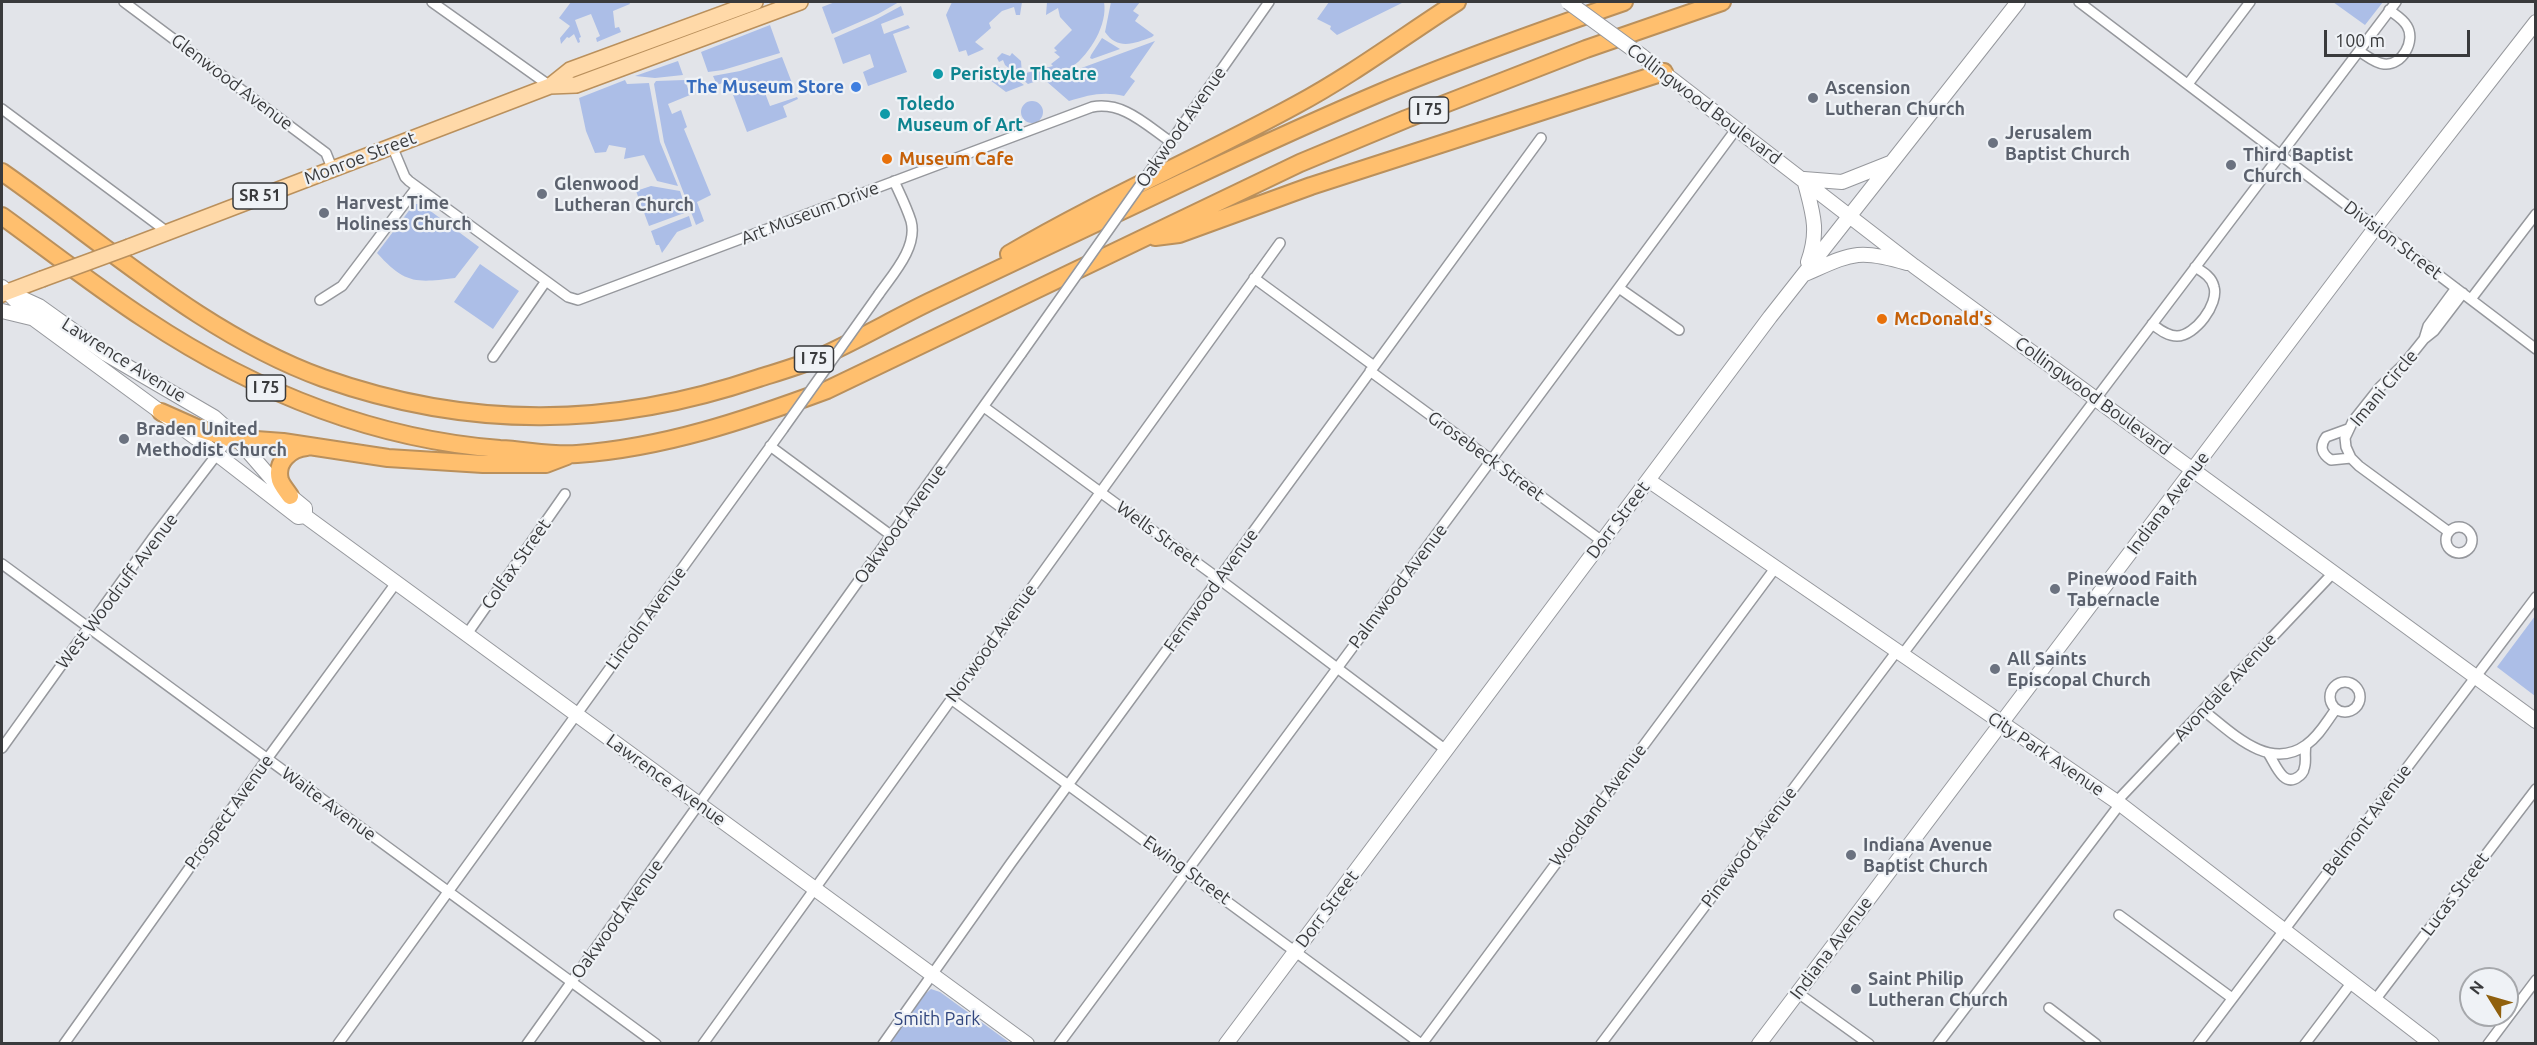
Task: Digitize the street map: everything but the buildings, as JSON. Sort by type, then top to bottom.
[{"type":"highway","points":[[922,305],[1069,219],[1296,106],[1339,81],[1444,7],[1457,2]]},
{"type":"highway","name":"I 75","points":[[2,170],[163,291],[240,338],[319,376],[373,394],[441,410],[516,418],[578,416],[672,404],[714,393],[815,359],[922,305],[1279,137],[1353,105],[1624,2]]},
{"type":"highway","name":"I 75","points":[[2,216],[144,319],[185,345],[228,369],[304,404],[380,429],[481,447],[573,454],[625,448],[750,419],[818,394],[1145,238],[1233,193],[1406,119],[1586,49],[1722,2]]},
{"type":"highway","points":[[1145,238],[1179,234],[1311,186],[1664,72]]},
{"type":"highway","points":[[160,412],[201,429],[233,437],[388,459],[483,464],[546,464],[573,454]]},
{"type":"highway","points":[[290,496],[280,478],[282,463],[294,450],[313,447]]},
{"type":"main road","name":"Monroe Street","points":[[4,291],[129,247],[550,86],[570,70],[755,2]]},
{"type":"main road","name":"Monroe Street","points":[[728,13],[800,2]]},
{"type":"street","name":"Glenwood Avenue","points":[[124,2],[326,153],[332,168]]},
{"type":"street","points":[[432,2],[550,86]]},
{"type":"street","name":"Oakwood Avenue","points":[[527,1044],[984,407],[1269,2]]},
{"type":"street","name":"Collingwood Boulevard","points":[[1568,2],[1664,72],[1914,266],[2535,720]]},
{"type":"street","name":"Dorr Street","points":[[1226,1044],[1803,274],[2018,2]]},
{"type":"street","name":"Division Street","points":[[2079,2],[2535,349]]},
{"type":"street","points":[[2188,84],[2250,2]]},
{"type":"street","name":"Pinewood Avenue","points":[[1601,1044],[2396,2]]},
{"type":"street","points":[[2359,51],[2377,62],[2388,64],[2400,58],[2405,52],[2409,46],[2409,32],[2402,20],[2389,10]]},
{"type":"street","name":"Indiana Avenue","points":[[1759,1044],[2376,227],[2535,22]]},
{"type":"street","name":"Art Museum Drive","points":[[546,281],[573,298],[1103,105],[1118,106],[1171,142]]},
{"type":"street","points":[[2,109],[166,231]]},
{"type":"street","name":"Palmwood Avenue","points":[[1059,1044],[1737,128]]},
{"type":"street","name":"Fernwood Avenue","points":[[883,1044],[1069,784],[1541,138]]},
{"type":"street","points":[[392,146],[405,177],[546,281],[493,357]]},
{"type":"street","points":[[1803,274],[1813,249],[1816,227],[1804,179],[1842,182],[1877,170],[1894,160]]},
{"type":"street","name":"Lincoln Avenue","points":[[338,1044],[783,429],[907,252],[912,236],[911,222],[894,181]]},
{"type":"street","points":[[320,300],[342,286],[417,187]]},
{"type":"street","name":"Imani Circle","points":[[2351,458],[2345,438],[2348,429],[2368,400],[2404,364],[2424,339],[2428,326],[2464,294],[2535,214]]},
{"type":"street","name":"Norwood Avenue","points":[[703,1044],[1280,243]]},
{"type":"street","points":[[1803,274],[1849,255],[1885,257],[1914,266]]},
{"type":"street","points":[[2152,324],[2176,336],[2186,334],[2195,327],[2211,307],[2215,290],[2211,279],[2195,267]]},
{"type":"street","name":"Grosebeck Street","points":[[1254,278],[1602,542]]},
{"type":"street","points":[[1619,288],[1679,330]]},
{"type":"street","name":"Lawrence Avenue","points":[[4,291],[34,319],[218,454],[298,517],[305,516],[1027,1044]]},
{"type":"street","name":"Lawrence Avenue","points":[[4,291],[39,306],[106,354],[206,411],[304,508],[305,516]]},
{"type":"street","points":[[2,311],[34,319]]},
{"type":"street","name":"Wells Street","points":[[984,407],[1219,579],[1446,750]]},
{"type":"street","points":[[2348,429],[2326,437],[2321,448],[2323,452],[2331,460],[2351,458],[2449,532]]},
{"type":"street","name":"West Woodruff Avenue","points":[[2,748],[152,539],[233,437]]},
{"type":"street","points":[[770,446],[892,536]]},
{"type":"street","name":"City Park Avenue","points":[[1648,480],[2118,803],[2432,1044]]},
{"type":"street","name":"Colfax Street","points":[[467,634],[565,495]]},
{"type":"street","name":"Waite Avenue","points":[[2,564],[656,1044]]},
{"type":"street","name":"Woodland Avenue","points":[[1421,1044],[1776,567]]},
{"type":"street","name":"Avondale Avenue","points":[[1938,1044],[2118,803],[2334,572]]},
{"type":"street","name":"Prospect Avenue","points":[[64,1044],[267,759],[396,583]]},
{"type":"street","name":"Belmont Avenue","points":[[2198,1044],[2535,597]]},
{"type":"street","name":"Ewing Street","points":[[951,699],[1187,870],[1421,1044]]},
{"type":"street","points":[[2268,753],[2285,778],[2292,780],[2300,776],[2304,770],[2303,755],[2306,745],[2336,709]]},
{"type":"street","points":[[2204,711],[2244,742],[2268,753],[2287,753],[2306,745]]},
{"type":"street","name":"Lucas Street","points":[[2375,1000],[2535,789]]},
{"type":"street","points":[[2119,915],[2232,998]]},
{"type":"street","points":[[2488,1044],[2535,980]]},
{"type":"street","points":[[2305,1044],[2352,982]]},
{"type":"street","points":[[1798,993],[1869,1044]]},
{"type":"street","points":[[2049,1008],[2096,1044]]},
{"type":"green space","points":[[571,2],[629,2],[630,4],[613,11],[615,28],[619,27],[621,32],[597,42],[596,38],[600,36],[591,14],[575,20],[581,37],[580,42],[578,43],[574,34],[567,37],[561,44],[560,38],[570,26],[559,18]]},
{"type":"green space","points":[[835,2],[899,2],[832,34],[822,7]]},
{"type":"green space","points":[[952,2],[1022,2],[1020,15],[1016,15],[1014,7],[1002,11],[989,23],[991,28],[975,42],[984,49],[968,56],[966,50],[959,52],[946,15]]},
{"type":"green space","points":[[1047,2],[1104,2],[1105,11],[1096,38],[1079,61],[1062,72],[1028,84],[1005,65],[1003,60],[999,62],[997,58],[1002,53],[1010,56],[1012,53],[1021,61],[1022,74],[1053,66],[1051,64],[1060,57],[1054,52],[1057,51],[1054,48],[1072,30],[1060,17],[1058,8],[1046,15]]},
{"type":"green space","points":[[1111,2],[1140,2],[1133,11],[1139,15],[1135,21],[1154,35],[1127,44],[1115,42],[1105,32]]},
{"type":"green space","points":[[1329,2],[1404,2],[1337,35],[1330,29],[1331,26],[1317,19]]},
{"type":"green space","points":[[2333,2],[2383,2],[2365,25]]},
{"type":"green space","points":[[901,6],[904,15],[881,24],[884,34],[908,25],[910,28],[893,34],[907,72],[868,86],[863,72],[874,67],[870,54],[843,64],[834,38]]},
{"type":"green space","points":[[770,25],[780,53],[723,70],[708,72],[701,52]]},
{"type":"green space","points":[[1102,38],[1120,49],[1090,58],[1091,55]]},
{"type":"green space","points":[[1155,41],[1130,77],[1135,81],[1124,96],[1096,94],[1069,101],[1046,81]]},
{"type":"green space","points":[[782,57],[792,83],[765,93],[770,106],[797,97],[798,99],[783,106],[787,117],[747,132],[732,92],[741,88],[737,78],[717,85],[713,76],[740,71]]},
{"type":"green space","points":[[678,61],[683,75],[655,78],[635,76]]},
{"type":"green space","points":[[999,67],[1024,85],[1006,92],[982,74]]},
{"type":"green space","points":[[625,80],[627,84],[649,83],[660,142],[678,186],[657,181],[644,155],[624,159],[626,148],[609,145],[606,152],[595,153],[586,131],[579,98]]},
{"type":"green space","points":[[685,80],[690,95],[668,104],[672,114],[681,110],[687,127],[684,129],[711,195],[697,202],[704,221],[696,225],[664,142],[654,84],[656,81]]},
{"type":"green space","points":[[1032,101],[1040,104],[1043,112],[1040,120],[1032,123],[1024,120],[1021,112],[1024,104]]},
{"type":"green space","points":[[651,186],[680,191],[687,212],[649,226],[636,191]]},
{"type":"green space","points":[[414,204],[421,204],[479,247],[455,278],[430,281],[412,279],[396,271],[377,253]]},
{"type":"green space","points":[[689,216],[692,226],[677,232],[662,253],[651,231]]},
{"type":"green space","points":[[480,264],[519,291],[493,329],[454,302]]},
{"type":"green space","points":[[2535,616],[2536,696],[2497,667]]},
{"type":"green space","name":"Smith Park","points":[[931,989],[940,992],[1010,1043],[889,1043],[924,995]]},
{"type":"place","name":"Peristyle Theatre","points":[[938,74]]},
{"type":"place","name":"The Museum Store","points":[[856,87]]},
{"type":"place","name":"Ascension Lutheran Church","points":[[1813,98]]},
{"type":"place","name":"Toledo Museum of Art","points":[[885,114]]},
{"type":"place","name":"Jerusalem Baptist Church","points":[[1993,143]]},
{"type":"place","name":"Museum Cafe","points":[[887,159]]},
{"type":"place","name":"Third Baptist Church","points":[[2231,165]]},
{"type":"place","name":"Glenwood Lutheran Church","points":[[542,194]]},
{"type":"place","name":"Harvest Time Holiness Church","points":[[324,213]]},
{"type":"place","name":"McDonald's","points":[[1882,319]]},
{"type":"place","name":"Braden United Methodist Church","points":[[124,439]]},
{"type":"place","name":"Pinewood Faith Tabernacle","points":[[2055,589]]},
{"type":"place","name":"All Saints Episcopal Church","points":[[1995,669]]},
{"type":"place","name":"Indiana Avenue Baptist Church","points":[[1851,855]]},
{"type":"place","name":"Saint Philip Lutheran Church","points":[[1856,989]]}]
